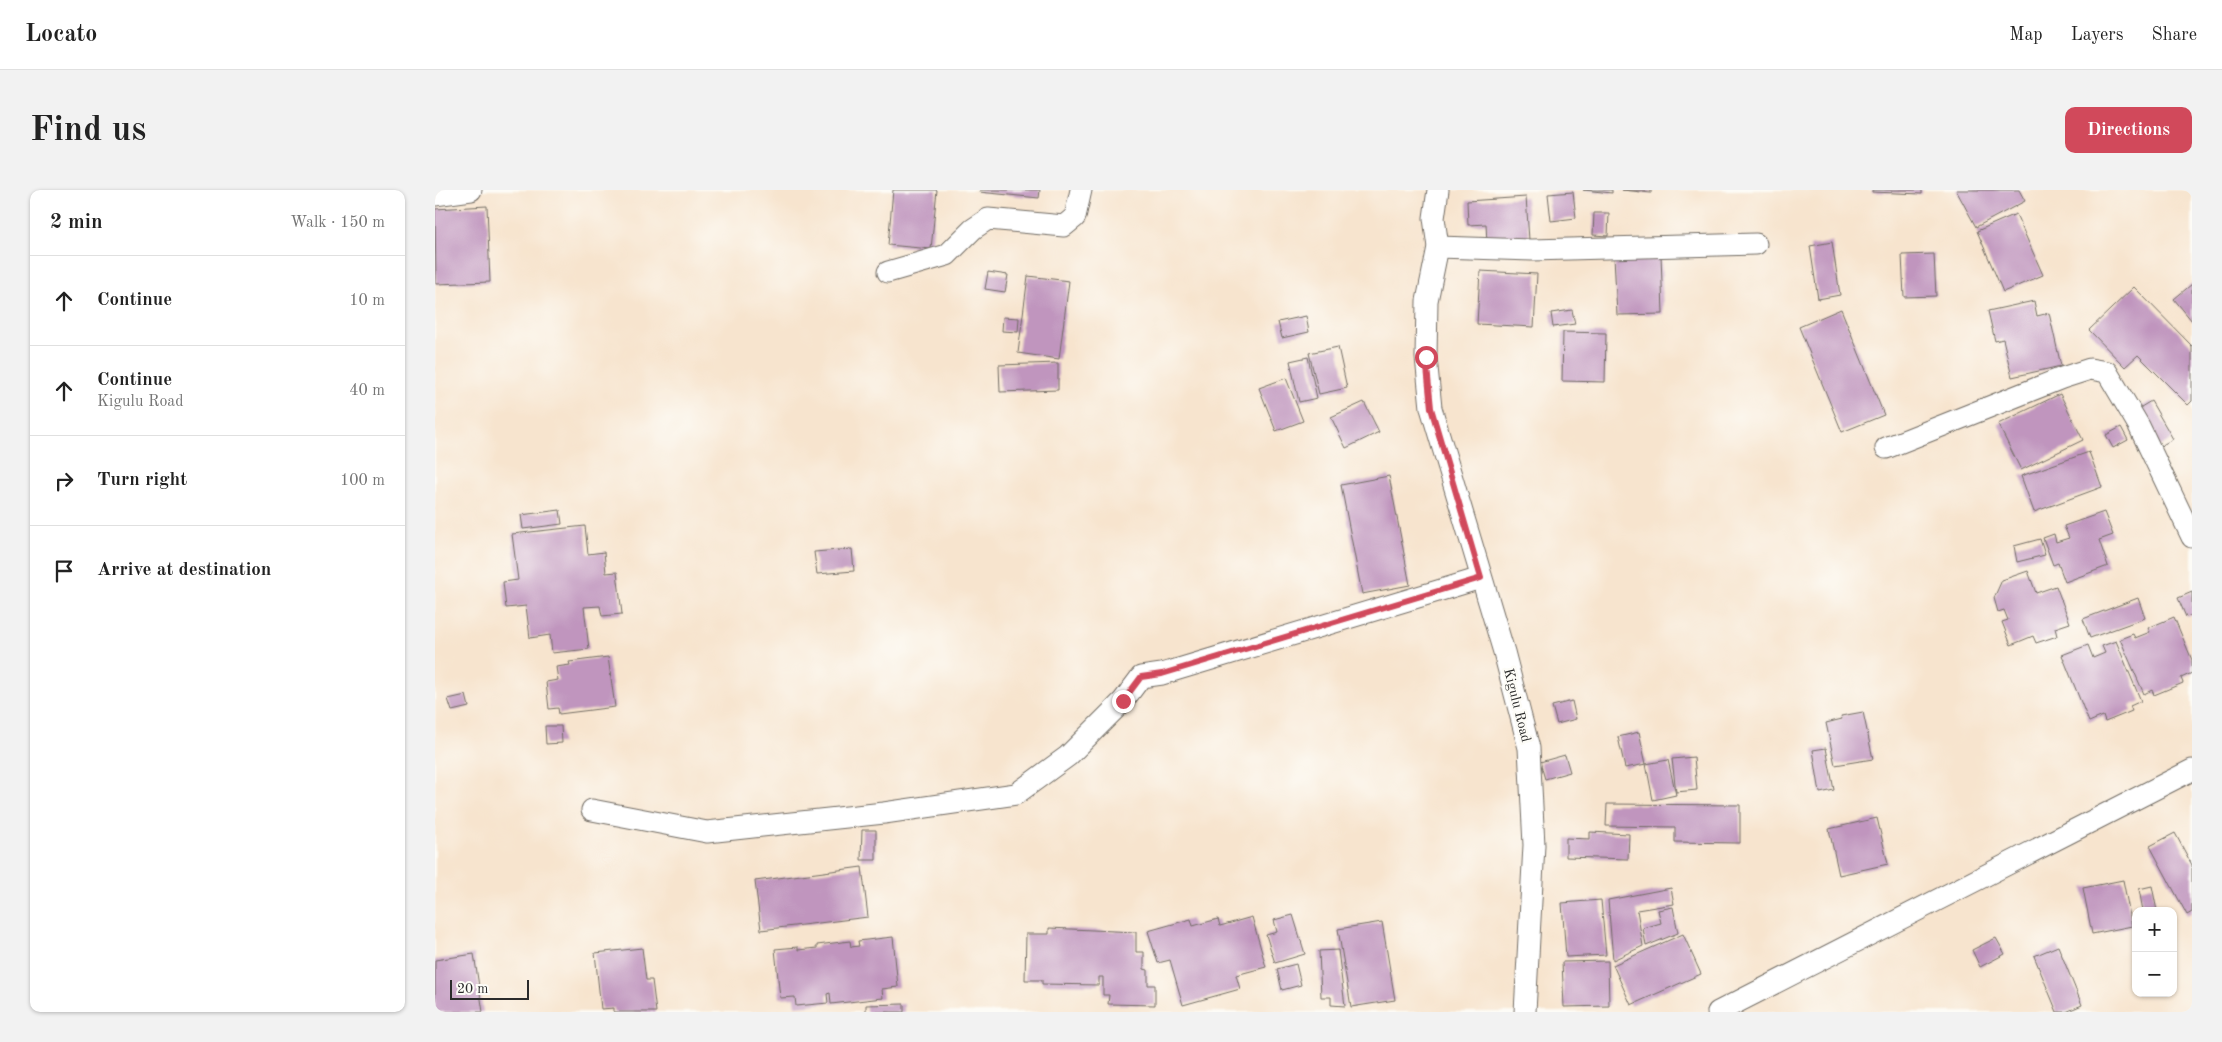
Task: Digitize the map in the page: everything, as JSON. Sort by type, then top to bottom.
[{"type":"street","points":[[435,195],[471,190]]},
{"type":"street","points":[[888,272],[947,255],[973,229],[988,219],[1064,226],[1075,216],[1081,190]]},
{"type":"street","name":"Kigulu Road","points":[[1438,190],[1434,218],[1438,247],[1427,301],[1426,357],[1431,408],[1504,652],[1529,748],[1533,794],[1533,845],[1525,1012]]},
{"type":"street","points":[[1438,247],[1532,250],[1756,244]]},
{"type":"street","points":[[1886,448],[2062,378],[2090,369],[2107,372],[2139,426],[2192,536]]},
{"type":"street","points":[[592,810],[707,832],[884,813],[1015,794],[1068,756],[1123,701],[1141,677],[1162,674],[1481,578]]},
{"type":"street","points":[[1718,1012],[2192,770]]},
{"type":"building","points":[[893,190],[937,190],[931,249],[888,245]]},
{"type":"building","points":[[980,190],[1040,190],[1039,198],[979,192]]},
{"type":"building","points":[[1583,190],[1612,190],[1612,193]]},
{"type":"building","points":[[1622,190],[1651,190],[1651,193]]},
{"type":"building","points":[[1872,190],[1922,190],[1922,194],[1872,192]]},
{"type":"building","points":[[1956,190],[2019,190],[2025,201],[1976,227]]},
{"type":"building","points":[[1573,192],[1576,218],[1551,221],[1548,194]]},
{"type":"building","points":[[1526,197],[1529,240],[1487,243],[1486,224],[1468,225],[1467,201]]},
{"type":"building","points":[[487,206],[490,282],[436,284],[435,209]]},
{"type":"building","points":[[1594,213],[1609,213],[1608,236],[1593,235]]},
{"type":"building","points":[[2016,214],[2043,275],[2003,292],[1977,231]]},
{"type":"building","points":[[1832,242],[1840,295],[1818,299],[1810,246]]},
{"type":"building","points":[[1661,254],[1663,314],[1617,315],[1614,256]]},
{"type":"building","points":[[1934,254],[1936,296],[1904,297],[1902,255]]},
{"type":"building","points":[[1480,271],[1537,274],[1534,327],[1477,324]]},
{"type":"building","points":[[988,272],[1008,275],[1005,292],[985,289]]},
{"type":"building","points":[[1028,276],[1069,281],[1059,359],[1018,353]]},
{"type":"building","points":[[2192,284],[2192,321],[2174,299]]},
{"type":"building","points":[[2134,287],[2192,346],[2192,401],[2188,405],[2138,355],[2125,367],[2089,330]]},
{"type":"building","points":[[2034,301],[2037,316],[2049,313],[2061,366],[2012,377],[2003,339],[1995,341],[1988,311]]},
{"type":"building","points":[[1841,309],[1884,415],[1842,432],[1799,327]]},
{"type":"building","points":[[1572,310],[1575,324],[1553,327],[1551,313]]},
{"type":"building","points":[[1306,316],[1309,332],[1282,338],[1278,322]]},
{"type":"building","points":[[1003,317],[1019,318],[1018,332],[1002,331]]},
{"type":"building","points":[[1563,332],[1606,333],[1605,382],[1562,381]]},
{"type":"building","points":[[1338,347],[1347,388],[1319,394],[1309,353]]},
{"type":"building","points":[[1308,357],[1317,398],[1299,402],[1290,361]]},
{"type":"building","points":[[1058,363],[1058,390],[1000,392],[999,365]]},
{"type":"building","points":[[1286,378],[1303,421],[1276,431],[1259,388]]},
{"type":"building","points":[[2060,394],[2083,440],[2021,470],[1998,424]]},
{"type":"building","points":[[2151,401],[2173,439],[2157,448],[2136,410]]},
{"type":"building","points":[[1364,402],[1379,432],[1346,448],[1331,417]]},
{"type":"building","points":[[2121,427],[2128,440],[2113,448],[2106,435]]},
{"type":"building","points":[[2089,452],[2102,487],[2034,512],[2021,476]]},
{"type":"building","points":[[1389,476],[1410,585],[1362,594],[1341,485]]},
{"type":"building","points":[[560,510],[562,524],[523,529],[521,515]]},
{"type":"building","points":[[2104,512],[2113,535],[2099,540],[2108,566],[2065,582],[2058,563],[2053,565],[2043,538],[2054,534],[2056,542],[2069,538],[2064,526]]},
{"type":"building","points":[[585,526],[588,554],[604,552],[606,573],[617,572],[622,614],[602,616],[600,606],[584,607],[589,649],[552,653],[550,635],[530,638],[526,606],[506,608],[503,582],[518,580],[512,534]]},
{"type":"building","points":[[2040,539],[2045,555],[2017,562],[2014,546]]},
{"type":"building","points":[[852,549],[854,571],[817,574],[814,552]]},
{"type":"building","points":[[2028,571],[2036,593],[2056,586],[2070,623],[2055,628],[2057,636],[2036,643],[2033,636],[2011,645],[2002,622],[2008,620],[2004,610],[1998,612],[1994,598],[2002,580]]},
{"type":"building","points":[[2192,592],[2192,615],[2186,617],[2178,598]]},
{"type":"building","points":[[2138,598],[2145,618],[2090,638],[2083,619]]},
{"type":"building","points":[[2174,617],[2192,660],[2192,673],[2181,678],[2183,683],[2154,695],[2152,690],[2144,694],[2120,639],[2133,634],[2135,638],[2150,632],[2148,628]]},
{"type":"building","points":[[2116,641],[2141,701],[2130,706],[2132,711],[2105,722],[2103,716],[2089,722],[2062,655],[2088,645],[2093,658],[2105,653],[2102,646]]},
{"type":"building","points":[[608,657],[615,707],[559,714],[558,708],[549,709],[546,682],[558,680],[556,667],[570,665],[569,662]]},
{"type":"building","points":[[466,695],[469,707],[452,711],[448,699]]},
{"type":"building","points":[[1572,701],[1576,719],[1557,724],[1552,706]]},
{"type":"building","points":[[1863,712],[1873,759],[1835,765],[1826,723],[1842,719],[1841,716]]},
{"type":"building","points":[[545,726],[561,726],[562,743],[546,744]]},
{"type":"building","points":[[1639,732],[1646,764],[1625,768],[1618,737]]},
{"type":"building","points":[[1826,748],[1834,790],[1820,793],[1813,750]]},
{"type":"building","points":[[1565,755],[1570,772],[1545,779],[1540,762]]},
{"type":"building","points":[[1694,757],[1697,790],[1676,792],[1672,759]]},
{"type":"building","points":[[1668,760],[1676,795],[1653,800],[1646,764]]},
{"type":"building","points":[[1607,804],[1740,805],[1740,843],[1675,842],[1675,827],[1606,826]]},
{"type":"building","points":[[1877,818],[1888,864],[1839,875],[1829,829]]},
{"type":"building","points":[[862,830],[876,830],[876,860],[861,860]]},
{"type":"building","points":[[1590,832],[1629,834],[1628,859],[1566,857],[1566,838],[1590,839]]},
{"type":"building","points":[[2175,833],[2192,865],[2192,912],[2187,915],[2150,846]]},
{"type":"building","points":[[862,867],[868,917],[761,930],[755,881]]},
{"type":"building","points":[[2123,880],[2132,926],[2092,934],[2083,888]]},
{"type":"building","points":[[2152,886],[2156,907],[2142,907],[2139,889]]},
{"type":"building","points":[[1671,888],[1674,904],[1637,910],[1643,946],[1613,960],[1608,900]]},
{"type":"building","points":[[1601,900],[1606,955],[1566,957],[1562,903]]},
{"type":"building","points":[[1673,907],[1678,933],[1646,946],[1643,928],[1661,923],[1658,910]]},
{"type":"building","points":[[1293,915],[1305,954],[1275,963],[1266,935],[1277,932],[1274,920]]},
{"type":"building","points":[[1252,917],[1266,967],[1236,975],[1240,989],[1183,1005],[1170,960],[1158,963],[1148,931],[1191,919],[1193,926],[1218,919],[1220,926]]},
{"type":"building","points":[[1382,922],[1395,1000],[1351,1007],[1338,929]]},
{"type":"building","points":[[1049,928],[1136,932],[1136,952],[1144,952],[1144,969],[1148,970],[1148,985],[1155,985],[1155,1005],[1108,1004],[1109,995],[1103,995],[1103,977],[1099,977],[1099,985],[1042,984],[1042,980],[1025,980],[1026,934],[1049,934]]},
{"type":"building","points":[[1683,934],[1701,974],[1631,1005],[1613,965]]},
{"type":"building","points":[[893,937],[898,987],[882,989],[883,998],[831,1004],[830,993],[827,994],[828,1003],[796,1006],[795,997],[780,998],[775,949],[798,947],[798,950],[817,948],[817,945],[850,941],[851,947],[859,946],[858,941]]},
{"type":"building","points":[[1996,938],[2005,954],[1980,967],[1972,950]]},
{"type":"building","points":[[2058,946],[2082,1005],[2066,1012],[2057,1012],[2034,956]]},
{"type":"building","points":[[642,948],[646,980],[652,980],[656,1012],[614,1012],[614,1008],[601,1009],[595,953]]},
{"type":"building","points":[[1338,950],[1345,1006],[1331,1005],[1331,997],[1321,997],[1319,951]]},
{"type":"building","points":[[474,954],[483,1012],[435,1012],[435,960]]},
{"type":"building","points":[[1608,961],[1609,1006],[1564,1007],[1562,962]]},
{"type":"building","points":[[1296,964],[1301,985],[1282,990],[1277,969]]},
{"type":"building","points":[[904,1004],[904,1012],[866,1012],[866,1005]]},
{"type":"route","points":[[1123,701],[1141,677],[1162,674],[1481,578],[1431,408],[1426,357]]}]
